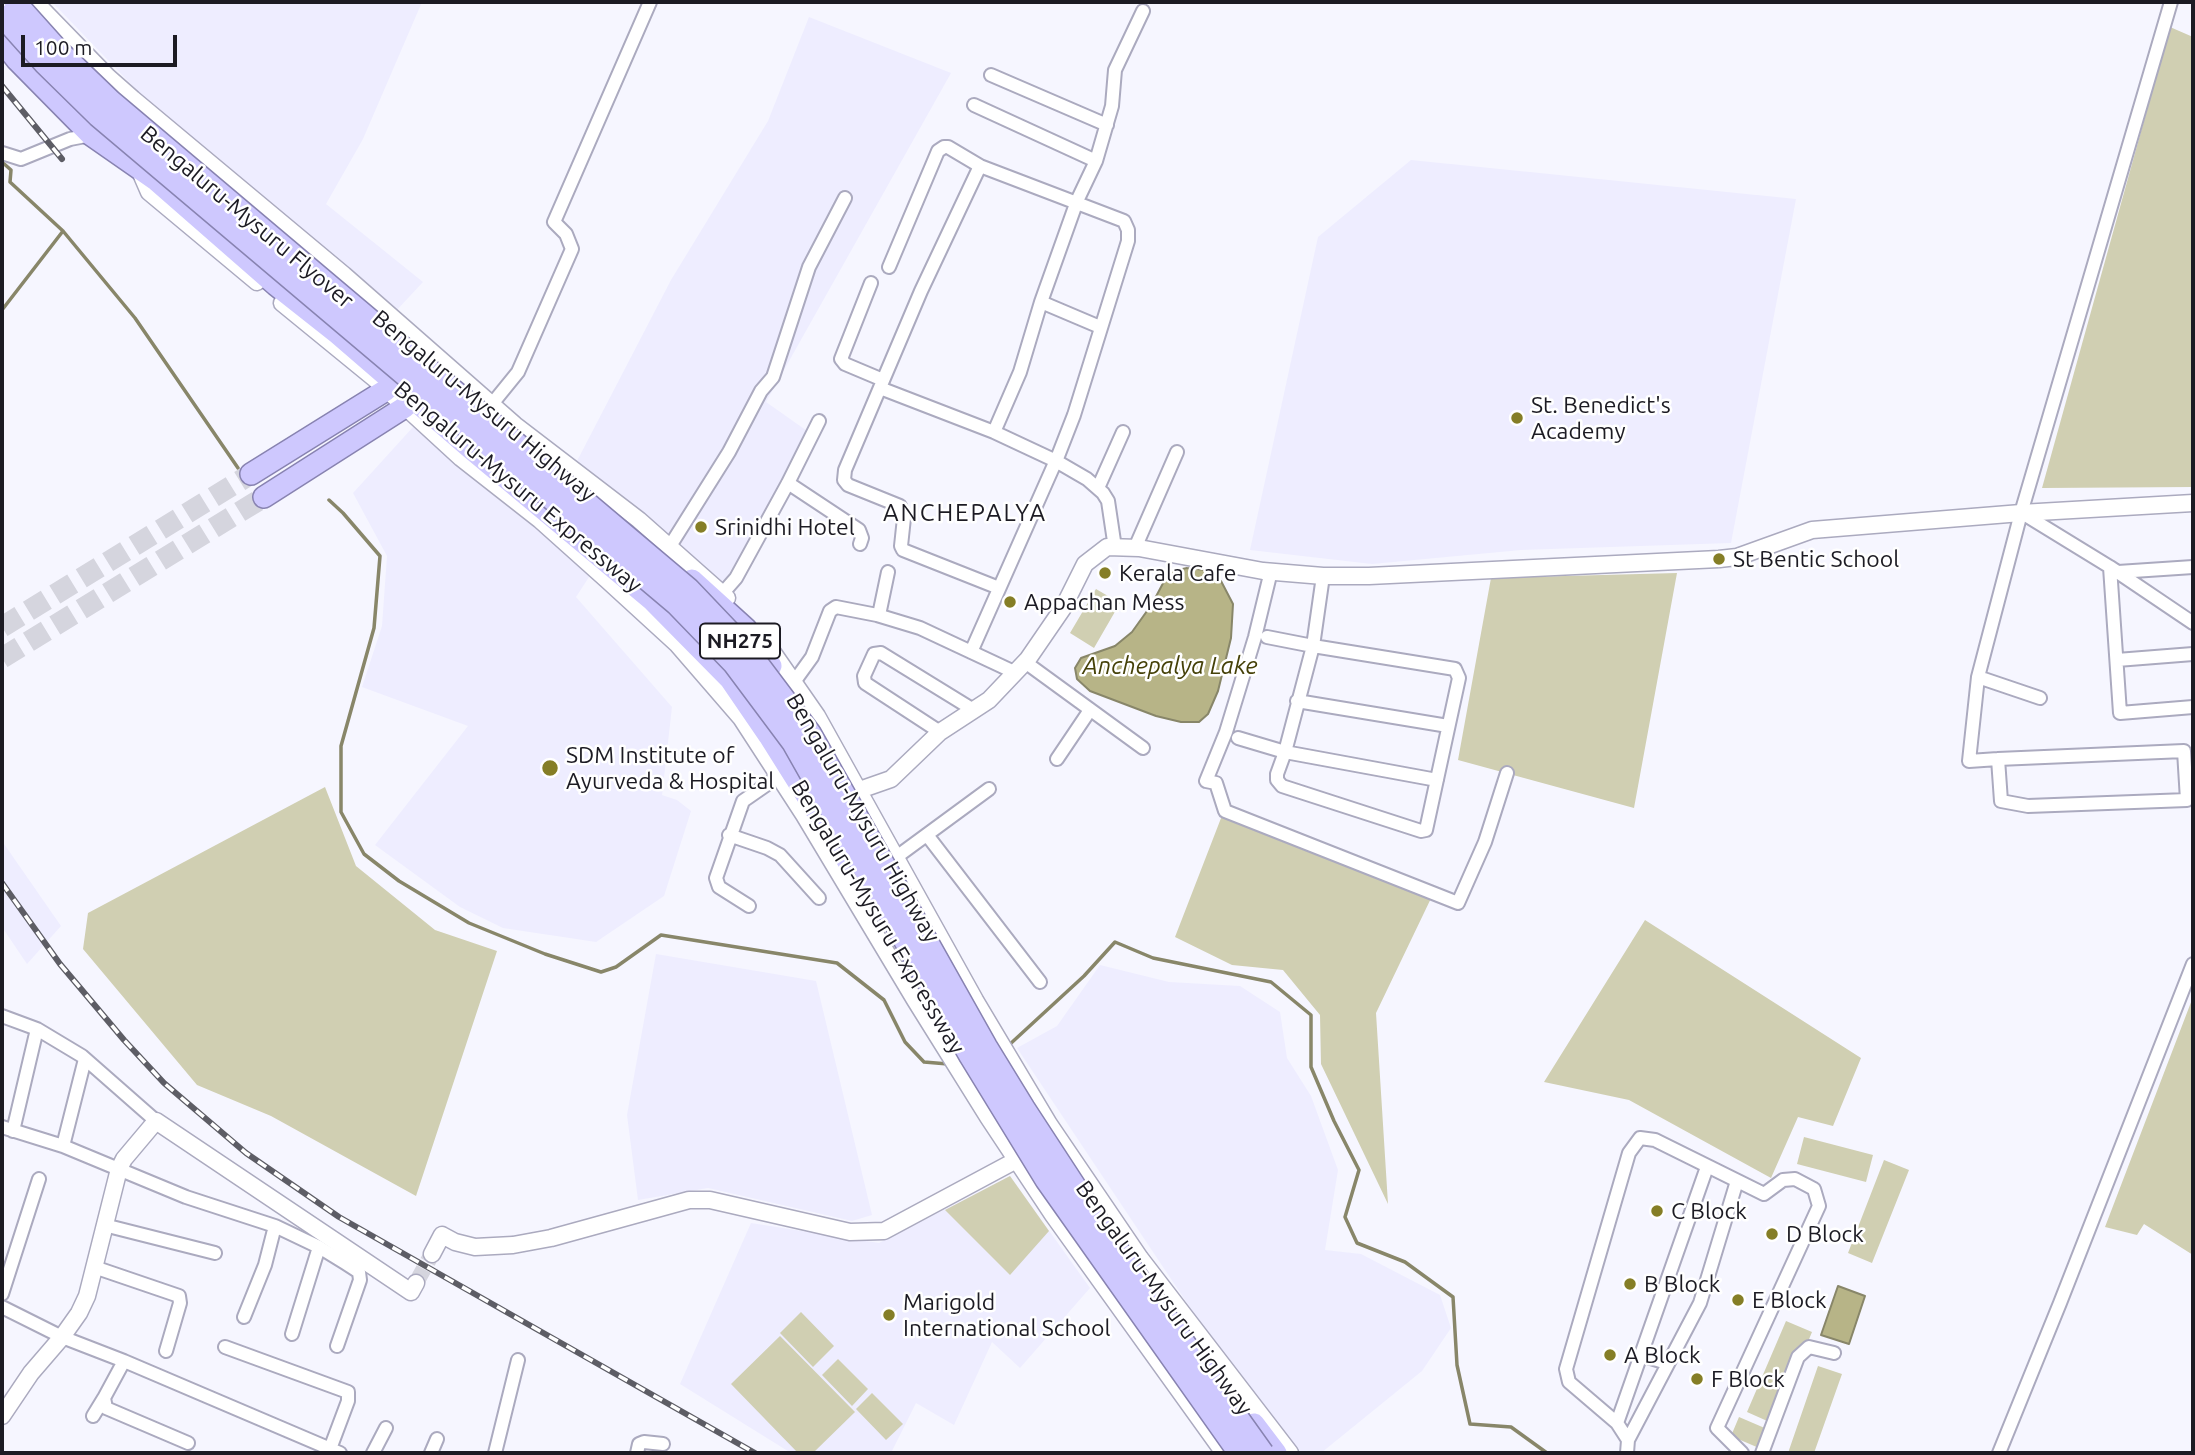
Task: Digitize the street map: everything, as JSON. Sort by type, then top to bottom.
[{"type":"highway","name":"Bengaluru-Mysuru Flyover","points":[[15,2],[59,51],[111,101],[690,589],[749,652],[810,733],[986,1046],[1050,1149],[1140,1282],[1263,1453]]},
{"type":"highway","name":"Bengaluru-Mysuru Highway","points":[[25,2],[70,54],[505,425],[664,555],[746,629],[855,791],[1020,1084],[1100,1212],[1171,1313],[1276,1453]]},
{"type":"highway","name":"Bengaluru-Mysuru Expressway","points":[[2,16],[45,64],[98,116],[676,604],[734,664],[793,743],[970,1056],[1033,1159],[1238,1453]]},
{"type":"highway","name":"Bengaluru-Mysuru Expressway","points":[[2,41],[91,135],[157,181],[276,285],[338,334],[653,601],[730,679],[810,812],[839,846],[921,1000],[990,1113],[1231,1453]]},
{"type":"highway","points":[[120,156],[148,118]]},
{"type":"highway","points":[[250,474],[386,390]]},
{"type":"highway","points":[[264,497],[405,407]]},
{"type":"street","name":"NH275","points":[[35,2],[148,118],[307,243],[536,442],[639,520],[722,594],[751,623],[817,716],[855,791]]},
{"type":"street","points":[[492,404],[518,372],[572,249],[566,234],[554,222],[650,2]]},
{"type":"street","points":[[1998,758],[2001,801],[2028,806],[2187,800],[2184,751],[1998,758],[1969,761],[1978,677],[2021,513],[2171,2]]},
{"type":"street","points":[[994,432],[1020,372],[1041,302],[1077,201],[1096,161],[1112,106],[1115,70],[1143,11]]},
{"type":"street","points":[[991,75],[1107,125]]},
{"type":"street","points":[[974,105],[1096,161]]},
{"type":"street","points":[[2,153],[21,159],[69,139],[91,135]]},
{"type":"street","points":[[889,267],[940,149],[948,147],[981,166],[1124,221],[1128,230],[1128,241],[1074,415],[971,652]]},
{"type":"street","points":[[981,166],[921,291],[845,470],[844,480],[848,485],[900,506],[904,518],[901,546],[903,550],[999,588]]},
{"type":"street","name":"Bengaluru-Mysuru Expressway","points":[[139,169],[149,192],[386,390],[461,458],[540,520],[677,644],[741,719],[779,776],[810,812]]},
{"type":"street","points":[[670,546],[729,452],[761,391],[773,377],[809,267],[845,198]]},
{"type":"street","points":[[871,283],[841,359],[845,364],[882,384],[1056,461],[1098,488],[1108,501],[1115,548]]},
{"type":"street","points":[[1041,302],[1100,327]]},
{"type":"street","points":[[722,594],[736,578],[819,421]]},
{"type":"street","points":[[1098,488],[1123,432]]},
{"type":"street","points":[[1135,548],[1177,452]]},
{"type":"street","points":[[788,483],[859,530],[862,538],[860,544]]},
{"type":"street","points":[[810,812],[855,791],[891,779],[940,732],[989,700],[1020,667],[1063,608],[1085,564],[1107,547],[1135,548],[1270,571],[1323,576],[1369,576],[1719,559],[1737,557],[1812,530],[2021,513],[2193,503]]},
{"type":"street","points":[[2021,513],[2193,622]]},
{"type":"street","points":[[2114,570],[2193,567]]},
{"type":"street","points":[[2114,570],[2120,713],[2193,707]]},
{"type":"street","points":[[1270,571],[1255,637],[1206,781],[1216,783],[1224,811],[1458,903],[1485,842],[1507,773]]},
{"type":"street","points":[[878,615],[888,572]]},
{"type":"street","points":[[1267,637],[1313,646],[1455,669],[1459,678],[1427,829],[1421,831],[1282,786],[1277,780],[1313,646],[1323,576]]},
{"type":"street","points":[[794,682],[812,657],[831,609],[837,607],[878,615],[929,632],[971,652],[1020,667],[1090,710],[1143,748]]},
{"type":"street","points":[[940,732],[865,683],[864,676],[874,654],[881,653],[972,709]]},
{"type":"street","points":[[2117,660],[2193,654]]},
{"type":"street","points":[[1978,677],[2040,698]]},
{"type":"street","points":[[1297,701],[1448,726]]},
{"type":"street","points":[[1057,759],[1090,710]]},
{"type":"street","points":[[1238,738],[1285,752],[1437,780]]},
{"type":"street","points":[[749,906],[717,884],[716,878],[743,801],[779,776]]},
{"type":"street","points":[[894,860],[989,789]]},
{"type":"street","points":[[729,835],[768,848],[780,855],[820,898]]},
{"type":"street","points":[[927,835],[1040,982]]},
{"type":"street","points":[[1998,1453],[2193,964]]},
{"type":"street","points":[[2,1016],[37,1029],[85,1059],[156,1121],[411,1292],[416,1283]]},
{"type":"street","points":[[37,1029],[7,1129],[63,1146],[186,1197],[275,1226],[318,1247],[359,1272],[360,1280],[337,1346]]},
{"type":"street","points":[[63,1146],[85,1059]]},
{"type":"street","name":"NH275","points":[[1020,1084],[1140,1258],[1290,1453]]},
{"type":"street","points":[[3,1411],[62,1337],[84,1304],[119,1169],[124,1159],[156,1121]]},
{"type":"street","points":[[1627,1447],[1617,1423],[1569,1382],[1566,1369],[1629,1153],[1640,1138],[1655,1140],[1764,1194],[1783,1180],[1795,1179],[1814,1189],[1819,1206],[1717,1427],[1742,1453]]},
{"type":"street","points":[[432,1254],[442,1235],[455,1242],[475,1247],[513,1245],[551,1238],[689,1200],[710,1200],[850,1232],[884,1231],[1020,1158]]},
{"type":"street","name":"Bengaluru-Mysuru Expressway","points":[[1020,1158],[1109,1294],[1224,1453]]},
{"type":"street","points":[[1617,1423],[1707,1167]]},
{"type":"street","points":[[2,1294],[39,1179]]},
{"type":"street","points":[[1627,1447],[1667,1363],[1700,1303],[1737,1181]]},
{"type":"street","points":[[104,1225],[215,1253]]},
{"type":"street","points":[[244,1317],[265,1265],[275,1226]]},
{"type":"street","points":[[292,1334],[318,1247]]},
{"type":"street","points":[[94,1268],[179,1296],[180,1303],[166,1351]]},
{"type":"street","points":[[2,1307],[62,1337],[335,1451],[348,1392],[225,1347]]},
{"type":"street","points":[[1762,1453],[1798,1357],[1809,1348],[1834,1353]]},
{"type":"street","points":[[1641,1355],[1667,1363]]},
{"type":"street","points":[[495,1453],[519,1360]]},
{"type":"street","points":[[93,1416],[124,1361]]},
{"type":"street","points":[[104,1398],[108,1411],[188,1443]]},
{"type":"street","points":[[373,1453],[386,1428]]},
{"type":"street","points":[[431,1453],[436,1439]]},
{"type":"street","points":[[637,1453],[639,1444],[644,1442],[663,1444]]},
{"type":"shaded area","points":[[52,2],[422,2],[363,139],[326,204],[423,282],[395,312],[153,107]]},
{"type":"shaded area","points":[[809,17],[951,73],[766,402],[810,433],[723,585],[577,461],[671,280],[768,121]]},
{"type":"shaded area","name":"St. Benedict's Academy","points":[[1411,160],[1796,199],[1731,543],[1521,550],[1372,564],[1250,550],[1318,237]]},
{"type":"shaded area","points":[[414,426],[591,574],[576,597],[672,707],[662,795],[677,800],[691,811],[664,896],[596,942],[503,928],[460,907],[375,845],[468,726],[362,687],[382,626],[387,556],[353,493]]},
{"type":"shaded area","points":[[2,841],[61,926],[27,964],[2,927]]},
{"type":"shaded area","points":[[656,954],[816,981],[872,1215],[852,1221],[708,1188],[638,1200],[627,1115]]},
{"type":"shaded area","points":[[1100,965],[1169,982],[1240,986],[1280,1012],[1287,1058],[1311,1096],[1338,1170],[1325,1250],[1361,1254],[1440,1295],[1451,1328],[1422,1371],[1321,1453],[1302,1453],[1225,1360],[1017,1048],[1057,1026]]},
{"type":"shaded area","name":"Marigold International School","points":[[1010,1176],[1090,1288],[1020,1368],[992,1342],[954,1425],[916,1403],[891,1453],[791,1453],[680,1384],[751,1223],[879,1243]]},
{"type":"green space","points":[[2170,27],[2193,37],[2193,487],[2042,488]]},
{"type":"green space","points":[[1677,573],[1634,808],[1458,760],[1491,578]]},
{"type":"green space","points":[[1096,589],[1120,603],[1094,648],[1070,633]]},
{"type":"green space","points":[[325,787],[356,866],[435,930],[497,951],[416,1196],[271,1116],[197,1085],[83,949],[88,913]]},
{"type":"green space","points":[[1223,813],[1435,890],[1376,1013],[1388,1204],[1321,1064],[1320,1015],[1283,970],[1232,965],[1175,937]]},
{"type":"green space","points":[[1645,920],[1861,1058],[1833,1126],[1798,1117],[1771,1178],[1629,1100],[1544,1082]]},
{"type":"green space","points":[[2193,997],[2193,1255],[2144,1224],[2137,1235],[2105,1227]]},
{"type":"green space","points":[[1804,1137],[1873,1155],[1866,1182],[1797,1164]]},
{"type":"green space","points":[[1884,1160],[1909,1170],[1872,1263],[1848,1253]]},
{"type":"green space","points":[[1010,1176],[1049,1231],[1010,1275],[945,1210]]},
{"type":"green space","points":[[801,1312],[834,1346],[813,1367],[780,1333]]},
{"type":"green space","points":[[1786,1321],[1812,1332],[1774,1424],[1747,1412]]},
{"type":"green space","points":[[780,1336],[855,1412],[813,1453],[798,1453],[731,1384]]},
{"type":"green space","points":[[838,1359],[868,1389],[852,1406],[822,1375]]},
{"type":"green space","points":[[1818,1366],[1842,1374],[1814,1453],[1788,1453]]},
{"type":"green space","points":[[872,1393],[903,1424],[886,1440],[856,1409]]},
{"type":"green space","points":[[1739,1417],[1767,1429],[1759,1448],[1731,1436]]},
{"type":"water","name":"Anchepalya Lake","points":[[1187,568],[1206,570],[1221,581],[1233,604],[1231,638],[1218,691],[1208,714],[1199,722],[1181,722],[1156,716],[1090,691],[1077,679],[1075,668],[1081,658],[1115,646],[1132,632],[1152,604],[1169,572]]},
{"type":"water","points":[[1838,1286],[1865,1296],[1849,1344],[1821,1335]]},
{"type":"waterway","points":[[2,162],[11,170],[10,182],[63,231]]},
{"type":"waterway","points":[[2,310],[63,231],[135,318],[238,468]]},
{"type":"waterway","points":[[329,500],[380,556],[374,628],[341,746],[341,812],[364,854],[399,881],[469,923],[545,954],[601,972],[616,967],[661,935],[837,963],[884,1000],[905,1042],[924,1062],[948,1064]]},
{"type":"waterway","points":[[1009,1045],[1084,976],[1115,942],[1153,958],[1271,982],[1311,1015],[1311,1067],[1359,1170],[1345,1217],[1357,1243],[1405,1262],[1453,1297],[1457,1365],[1470,1424],[1511,1427],[1547,1453]]},
{"type":"tunnel","points":[[2,627],[251,474]]},
{"type":"tunnel","points":[[2,658],[264,497]]},
{"type":"tunnel","points":[[416,1283],[432,1254]]},
{"type":"railway","points":[[2,86],[62,159]]},
{"type":"railway","points":[[2,883],[60,964],[124,1040],[164,1083],[246,1153],[339,1217],[755,1453]]},
{"type":"place","name":"St. Benedict's Academy","points":[[1517,418]]},
{"type":"place","name":"Srinidhi Hotel","points":[[701,527]]},
{"type":"place","name":"St Bentic School","points":[[1719,559]]},
{"type":"place","name":"Kerala Cafe","points":[[1105,573]]},
{"type":"place","name":"Appachan Mess","points":[[1010,602]]},
{"type":"place","name":"SDM Institute of Ayurveda & Hospital","points":[[550,768]]},
{"type":"place","name":"C Block","points":[[1657,1211]]},
{"type":"place","name":"D Block","points":[[1772,1234]]},
{"type":"place","name":"B Block","points":[[1630,1284]]},
{"type":"place","name":"E Block","points":[[1738,1300]]},
{"type":"place","name":"Marigold International School","points":[[889,1315]]},
{"type":"place","name":"A Block","points":[[1610,1355]]},
{"type":"place","name":"F Block","points":[[1697,1379]]},
{"type":"district","name":"ANCHEPALYA","points":[[965,513]]}]
